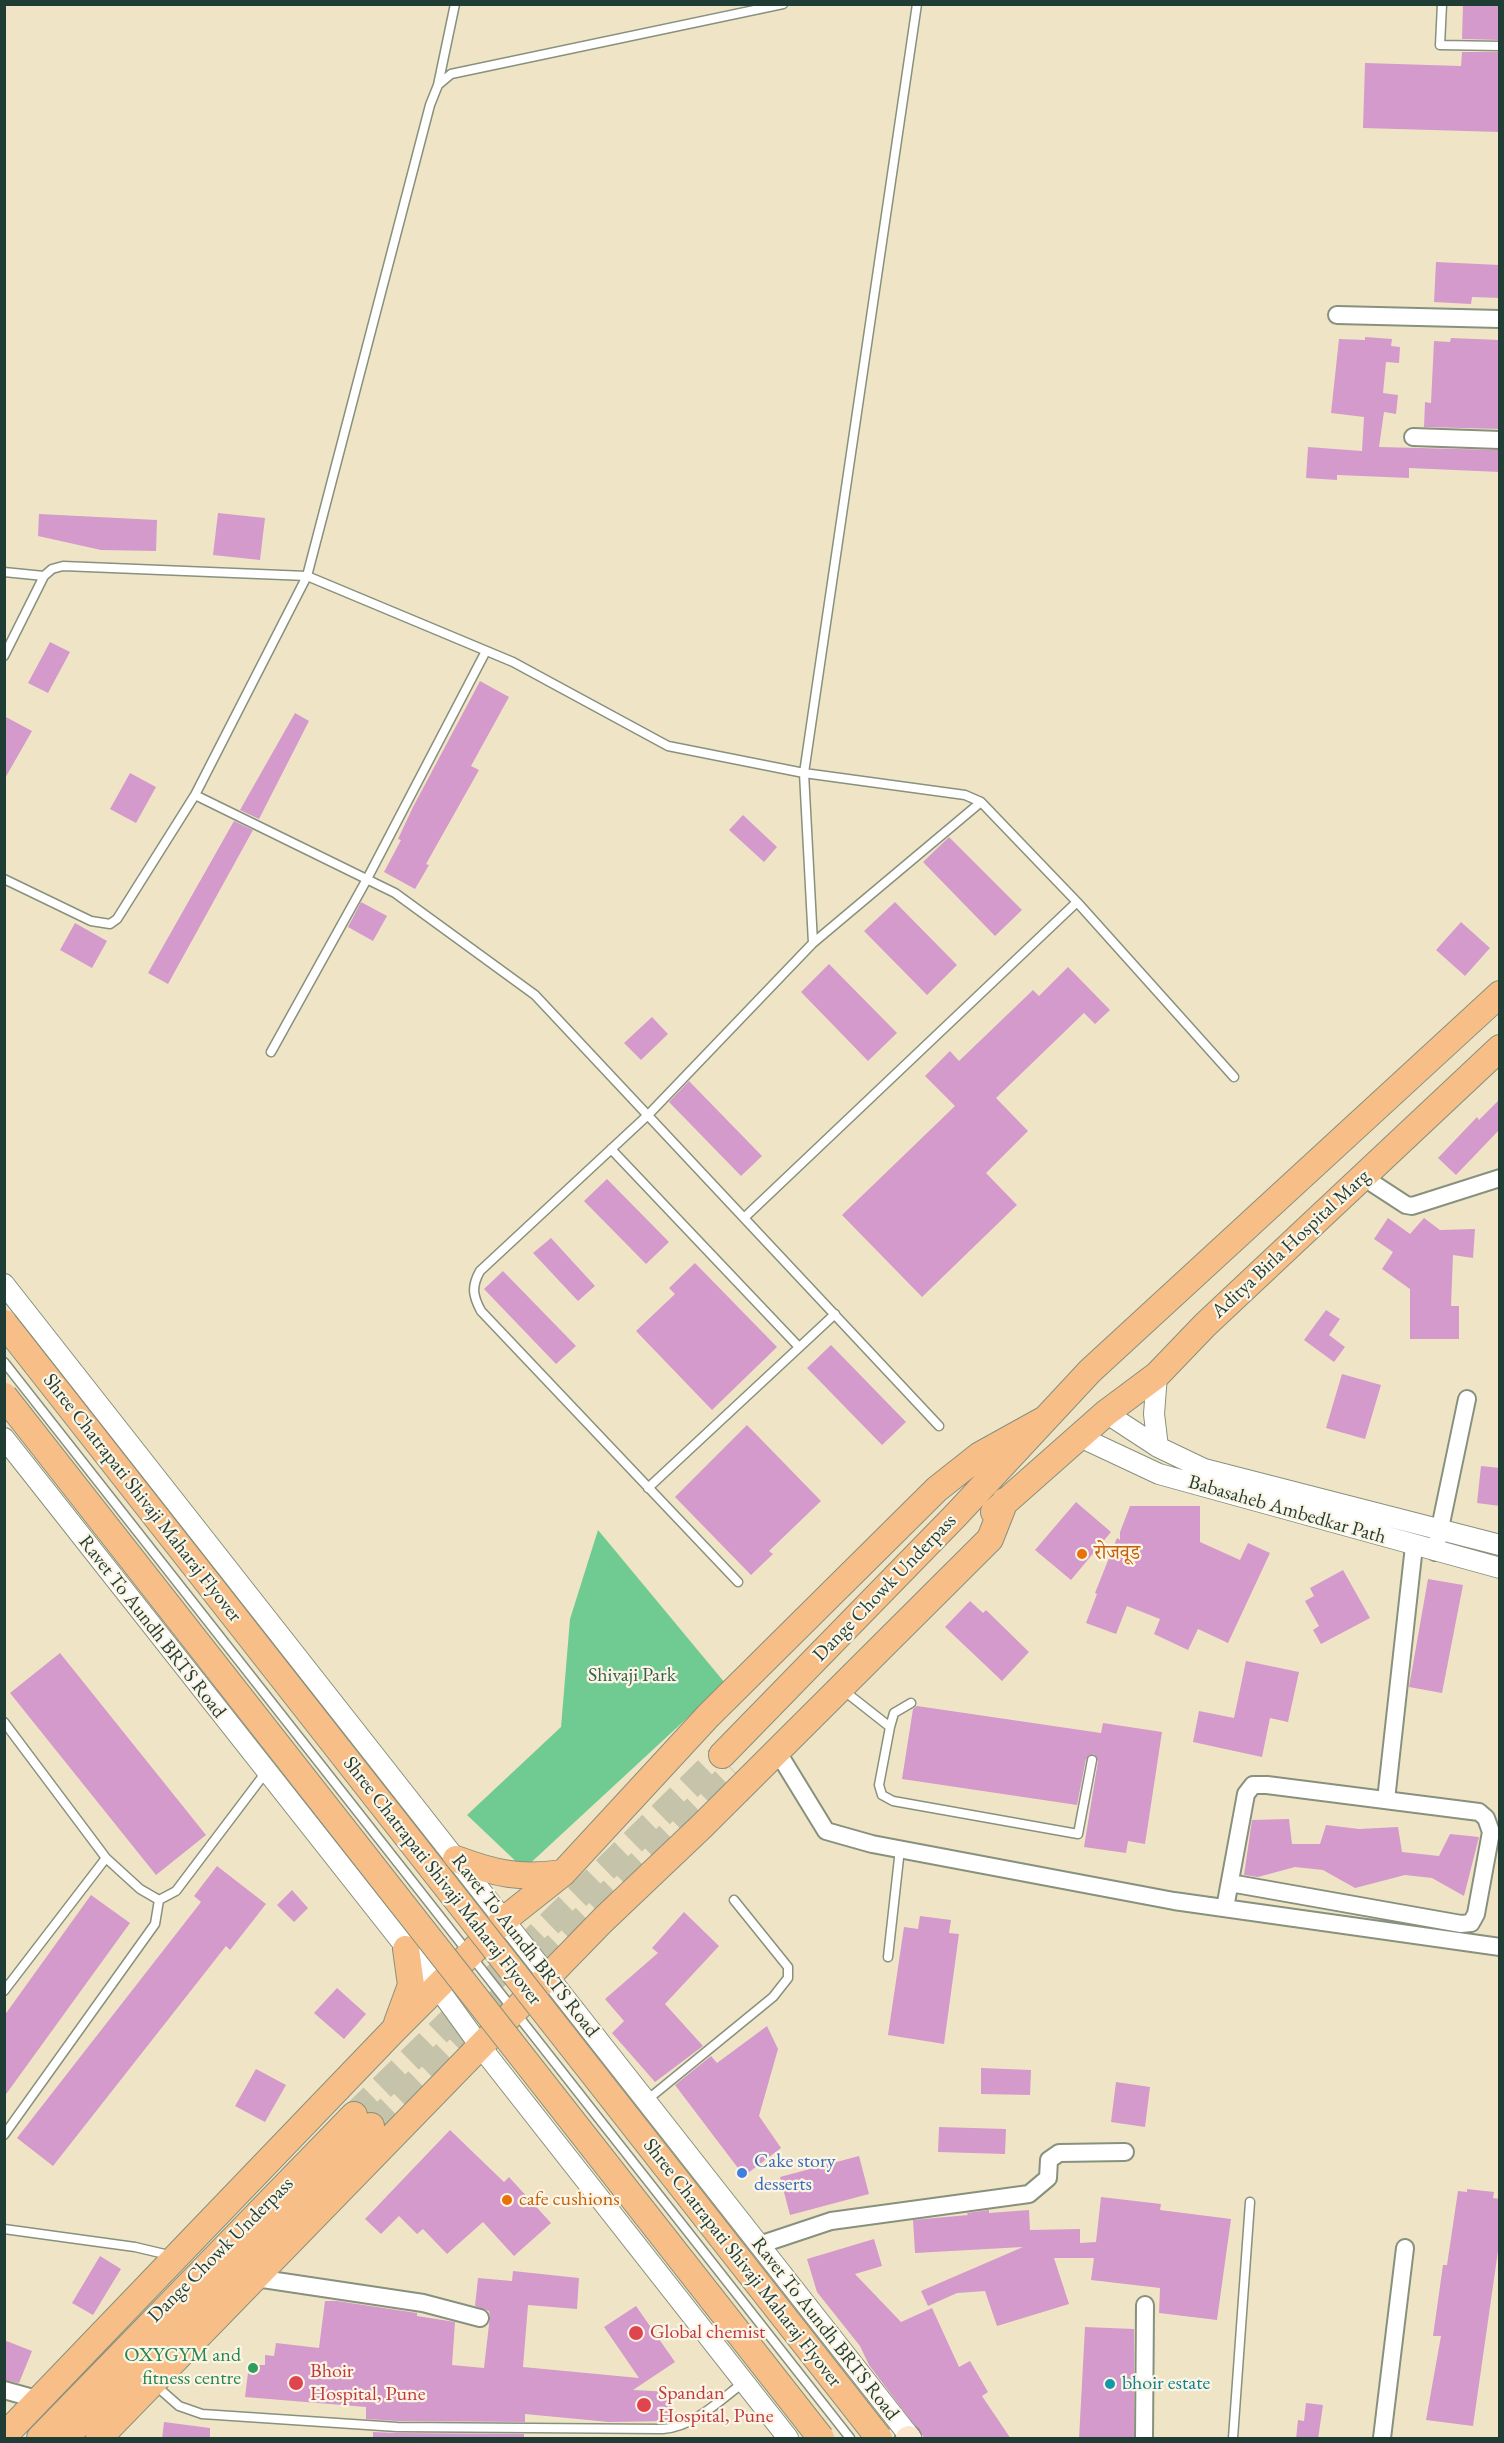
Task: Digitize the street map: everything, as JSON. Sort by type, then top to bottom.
[{"type":"main road","name":"Dange Chowk Underpass","points":[[1080,1437],[1005,1501],[728,1763],[1090,1371],[1500,994]]},
{"type":"main road","name":"Aditya Birla Hospital Marg","points":[[1080,1437],[1106,1413],[1157,1376],[1205,1325],[1500,1048]]},
{"type":"main road","name":"Shree Chatrapati Shivaji Maharaj Flyover","points":[[4,1323],[879,2439]]},
{"type":"main road","points":[[4,1396],[821,2439]]},
{"type":"main road","points":[[4,2436],[178,2258],[393,2031],[505,1919],[563,1873],[708,1716],[937,1489],[980,1455],[1045,1419]]},
{"type":"main road","points":[[99,2439],[549,1975],[990,1539],[1005,1501]]},
{"type":"main road","points":[[456,1859],[490,1872],[514,1876],[563,1873]]},
{"type":"main road","points":[[393,2031],[411,1985],[406,1949]]},
{"type":"main road","name":"Dange Chowk Underpass","points":[[40,2439],[363,2120],[65,2439]]},
{"type":"street","points":[[1337,315],[1500,319]]},
{"type":"street","points":[[1413,437],[1500,440]]},
{"type":"street","points":[[1363,1177],[1412,1206],[1500,1178]]},
{"type":"street","name":"Ravet To Aundh BRTS Road","points":[[4,1284],[549,1975],[909,2438]]},
{"type":"street","points":[[1157,1376],[1154,1414],[1158,1447]]},
{"type":"street","points":[[1435,1552],[1467,1399]]},
{"type":"street","name":"Babasaheb Ambedkar Path","points":[[1106,1413],[1158,1447],[1204,1468],[1500,1545]]},
{"type":"street","name":"Babasaheb Ambedkar Path","points":[[1080,1437],[1159,1474],[1435,1552],[1500,1568]]},
{"type":"street","name":"Ravet To Aundh BRTS Road","points":[[4,1438],[438,1988],[480,2046],[788,2439]]},
{"type":"street","points":[[1386,1800],[1414,1546]]},
{"type":"street","points":[[777,1751],[826,1831],[900,1850],[1225,1908],[1500,1947]]},
{"type":"street","points":[[1225,1908],[1246,1794],[1253,1785],[1479,1812],[1486,1818],[1491,1832],[1476,1914],[1471,1923],[1461,1924],[1230,1882]]},
{"type":"street","points":[[759,2245],[831,2221],[1029,2194],[1048,2178],[1049,2160],[1059,2153],[1125,2152]]},
{"type":"street","points":[[1383,2439],[1405,2248]]},
{"type":"street","points":[[256,2278],[423,2303],[480,2318]]},
{"type":"street","points":[[1144,2439],[1145,2305]]},
{"type":"street","points":[[4,2390],[40,2400]]},
{"type":"lane","points":[[4,879],[91,921],[110,924],[117,919],[195,795],[307,576],[430,105],[438,85],[455,4]]},
{"type":"lane","points":[[438,85],[451,74],[467,69],[783,4]]},
{"type":"lane","points":[[813,943],[804,773],[917,4]]},
{"type":"lane","points":[[1442,4],[1440,45],[1500,46]]},
{"type":"lane","points":[[4,656],[44,576],[52,569],[63,566],[307,576],[513,662],[668,746],[804,773],[965,795],[981,802],[1077,902],[1234,1077]]},
{"type":"lane","points":[[4,572],[44,576]]},
{"type":"lane","points":[[271,1052],[366,879],[486,651]]},
{"type":"lane","points":[[195,795],[407,901],[536,995],[939,1426]]},
{"type":"lane","points":[[738,1582],[481,1311],[474,1299],[473,1284],[480,1271],[649,1114],[813,943],[981,802]]},
{"type":"lane","points":[[745,1217],[1077,902]]},
{"type":"lane","points":[[611,1149],[799,1347]]},
{"type":"lane","points":[[648,1488],[835,1314]]},
{"type":"lane","points":[[4,1362],[850,2439]]},
{"type":"lane","points":[[840,1688],[890,1727]]},
{"type":"lane","points":[[911,1703],[894,1713],[879,1785],[882,1795],[893,1801],[1078,1834],[1092,1760]]},
{"type":"lane","points":[[4,1722],[106,1858],[140,1889],[159,1900]]},
{"type":"lane","points":[[159,1900],[176,1891],[266,1772]]},
{"type":"lane","points":[[888,1957],[900,1850]]},
{"type":"lane","points":[[4,1991],[106,1858]]},
{"type":"lane","points":[[4,2135],[155,1924],[159,1900]]},
{"type":"lane","points":[[646,2100],[773,1997],[788,1978],[788,1967],[734,1900]]},
{"type":"lane","points":[[1233,2439],[1250,2202]]},
{"type":"lane","points":[[4,2229],[135,2247],[178,2258]]},
{"type":"lane","points":[[153,2383],[179,2406],[202,2414],[397,2427],[663,2429],[679,2427],[693,2421],[744,2382]]},
{"type":"green space","name":"Shivaji Park","points":[[598,1530],[725,1683],[524,1869],[467,1815],[561,1727],[570,1619]]},
{"type":"building","points":[[1463,4],[1500,4],[1500,40],[1462,39]]},
{"type":"building","points":[[1462,52],[1500,52],[1500,132],[1363,128],[1365,63],[1461,66]]},
{"type":"building","points":[[1436,262],[1500,265],[1500,298],[1472,297],[1471,304],[1434,302]]},
{"type":"building","points":[[1365,337],[1392,339],[1391,346],[1400,347],[1399,363],[1386,362],[1383,393],[1398,395],[1396,414],[1384,412],[1379,447],[1500,450],[1500,472],[1409,468],[1409,478],[1337,475],[1337,480],[1306,478],[1308,447],[1362,451],[1364,417],[1331,413],[1339,339],[1365,340]]},
{"type":"building","points":[[1451,338],[1500,340],[1500,429],[1424,427],[1425,402],[1431,403],[1434,341],[1450,342]]},
{"type":"building","points":[[218,513],[265,518],[260,560],[213,555]]},
{"type":"building","points":[[39,514],[157,520],[156,551],[101,550],[38,536]]},
{"type":"building","points":[[50,642],[70,652],[48,693],[28,683]]},
{"type":"building","points":[[480,681],[509,697],[471,766],[479,770],[426,864],[429,865],[415,889],[384,872],[401,840],[398,839],[413,807]]},
{"type":"building","points":[[295,713],[309,721],[259,819],[240,810]]},
{"type":"building","points":[[4,716],[32,731],[4,780]]},
{"type":"building","points":[[130,773],[156,787],[136,823],[110,809]]},
{"type":"building","points":[[743,815],[777,847],[764,862],[729,830]]},
{"type":"building","points":[[234,821],[253,830],[168,984],[148,973]]},
{"type":"building","points":[[949,837],[1022,910],[995,936],[923,862]]},
{"type":"building","points":[[361,902],[387,916],[373,941],[348,927]]},
{"type":"building","points":[[895,902],[957,965],[927,995],[864,931]]},
{"type":"building","points":[[1461,922],[1490,948],[1465,976],[1436,950]]},
{"type":"building","points":[[75,923],[107,941],[92,968],[60,950]]},
{"type":"building","points":[[829,964],[897,1033],[868,1061],[801,992]]},
{"type":"building","points":[[1068,967],[1110,1010],[1095,1024],[1084,1013],[996,1098],[1028,1131],[986,1173],[1017,1205],[922,1297],[842,1215],[955,1106],[925,1076],[950,1051],[959,1061],[1033,990],[1039,996]]},
{"type":"building","points":[[652,1017],[668,1034],[641,1060],[624,1043]]},
{"type":"building","points":[[689,1081],[762,1156],[741,1176],[669,1102]]},
{"type":"building","points":[[1500,1099],[1500,1129],[1456,1175],[1438,1158],[1477,1117],[1479,1120]]},
{"type":"building","points":[[607,1179],[669,1242],[646,1264],[584,1201]]},
{"type":"building","points":[[1388,1218],[1410,1234],[1424,1218],[1440,1230],[1475,1229],[1473,1258],[1453,1255],[1451,1306],[1459,1306],[1459,1339],[1410,1339],[1410,1289],[1382,1269],[1393,1252],[1374,1239]]},
{"type":"building","points":[[551,1238],[595,1286],[578,1301],[533,1253]]},
{"type":"building","points":[[695,1263],[777,1347],[712,1410],[636,1331],[675,1294],[669,1288]]},
{"type":"building","points":[[503,1271],[576,1346],[556,1364],[484,1289]]},
{"type":"building","points":[[1326,1310],[1340,1319],[1329,1335],[1345,1347],[1334,1362],[1304,1340]]},
{"type":"building","points":[[831,1345],[906,1422],[882,1445],[807,1368]]},
{"type":"building","points":[[1342,1374],[1381,1385],[1365,1439],[1326,1428]]},
{"type":"building","points":[[747,1425],[821,1501],[769,1551],[773,1554],[751,1575],[675,1497]]},
{"type":"building","points":[[1481,1466],[1500,1468],[1500,1506],[1477,1503]]},
{"type":"building","points":[[1076,1502],[1111,1532],[1071,1580],[1035,1550]]},
{"type":"building","points":[[1130,1506],[1200,1506],[1200,1542],[1240,1560],[1248,1543],[1270,1553],[1228,1643],[1198,1629],[1188,1650],[1154,1634],[1160,1619],[1127,1606],[1116,1634],[1086,1623],[1097,1594],[1095,1593],[1117,1538],[1120,1540],[1120,1532]]},
{"type":"building","points":[[1343,1570],[1370,1618],[1321,1644],[1313,1630],[1319,1626],[1305,1601],[1314,1596],[1310,1588]]},
{"type":"building","points":[[1428,1579],[1463,1585],[1442,1693],[1409,1687]]},
{"type":"building","points":[[970,1601],[983,1613],[986,1610],[1029,1652],[1002,1681],[945,1627]]},
{"type":"building","points":[[60,1653],[206,1835],[156,1875],[10,1693]]},
{"type":"building","points":[[1246,1661],[1299,1672],[1288,1722],[1270,1718],[1262,1757],[1193,1742],[1199,1711],[1234,1718]]},
{"type":"building","points":[[917,1706],[1101,1733],[1103,1723],[1162,1732],[1145,1844],[1128,1841],[1126,1853],[1084,1847],[1098,1761],[1094,1754],[1086,1759],[1077,1805],[902,1779],[913,1709]]},
{"type":"building","points":[[1289,1819],[1292,1844],[1320,1844],[1326,1825],[1359,1829],[1398,1827],[1402,1852],[1439,1856],[1450,1834],[1479,1837],[1464,1896],[1432,1878],[1405,1875],[1355,1888],[1323,1870],[1295,1867],[1258,1877],[1244,1875],[1252,1820]]},
{"type":"building","points":[[217,1866],[266,1904],[230,1950],[226,1946],[53,2166],[17,2138],[201,1902],[194,1896]]},
{"type":"building","points":[[292,1890],[308,1908],[294,1922],[277,1905]]},
{"type":"building","points":[[91,1895],[130,1923],[4,2097],[4,2016]]},
{"type":"building","points":[[684,1912],[719,1946],[665,2004],[703,2046],[655,2082],[612,2033],[624,2021],[605,1999],[658,1953],[652,1948]]},
{"type":"building","points":[[920,1916],[951,1920],[949,1933],[959,1934],[944,2044],[888,2035],[904,1927],[918,1929]]},
{"type":"building","points":[[337,1988],[366,2014],[344,2039],[314,2013]]},
{"type":"building","points":[[767,2026],[778,2049],[759,2116],[781,2148],[744,2176],[675,2085],[711,2056],[717,2063]]},
{"type":"building","points":[[981,2068],[1031,2070],[1030,2095],[981,2094]]},
{"type":"building","points":[[256,2069],[286,2085],[265,2122],[235,2106]]},
{"type":"building","points":[[1116,2082],[1150,2087],[1145,2127],[1111,2122]]},
{"type":"building","points":[[939,2127],[1006,2129],[1005,2154],[938,2152]]},
{"type":"building","points":[[450,2130],[504,2182],[509,2177],[551,2223],[514,2256],[483,2222],[447,2254],[423,2229],[417,2234],[399,2216],[381,2234],[365,2219]]},
{"type":"building","points":[[859,2156],[869,2194],[790,2215],[780,2177]]},
{"type":"building","points":[[1467,2189],[1494,2192],[1493,2198],[1500,2199],[1500,2237],[1473,2426],[1426,2420],[1441,2336],[1433,2336],[1443,2265],[1447,2265],[1458,2191],[1467,2192]]},
{"type":"building","points":[[1101,2197],[1161,2204],[1160,2210],[1231,2219],[1217,2320],[1159,2313],[1160,2288],[1091,2280],[1094,2258],[1054,2258],[1069,2304],[997,2326],[985,2291],[957,2293],[928,2306],[921,2291],[1023,2247],[915,2253],[913,2220],[968,2215],[967,2213],[989,2210],[989,2213],[1029,2210],[1030,2230],[1080,2229],[1080,2243],[1096,2242]]},
{"type":"building","points":[[874,2239],[882,2266],[855,2274],[901,2322],[932,2308],[959,2367],[970,2361],[988,2392],[982,2396],[1011,2439],[925,2439],[869,2365],[860,2346],[817,2292],[807,2259]]},
{"type":"building","points":[[100,2256],[121,2269],[93,2315],[72,2303]]},
{"type":"building","points":[[513,2271],[579,2278],[577,2309],[528,2305],[523,2367],[639,2378],[604,2327],[636,2306],[675,2362],[633,2390],[671,2392],[670,2421],[609,2422],[525,2414],[525,2422],[397,2421],[366,2419],[366,2407],[245,2397],[248,2373],[256,2374],[257,2365],[265,2365],[265,2355],[274,2356],[276,2343],[319,2348],[325,2301],[417,2313],[417,2316],[455,2322],[452,2365],[484,2368],[490,2316],[489,2311],[475,2306],[478,2278],[512,2281]]},
{"type":"building","name":"bhoir estate","points":[[1085,2327],[1134,2329],[1134,2439],[1079,2439]]},
{"type":"building","points":[[4,2340],[32,2351],[19,2383],[4,2380]]},
{"type":"building","points":[[1306,2403],[1323,2405],[1318,2439],[1296,2439],[1298,2420],[1304,2421]]},
{"type":"building","points":[[164,2422],[210,2428],[210,2439],[162,2439]]},
{"type":"building","points":[[373,2432],[524,2434],[524,2439],[373,2439]]},
{"type":"tunnel","points":[[354,2115],[722,1755]]},
{"type":"tunnel","points":[[371,2126],[734,1771]]},
{"type":"place","name":"रोजवूड","points":[[1082,1554]]},
{"type":"place","name":"Cake story desserts","points":[[742,2173]]},
{"type":"place","name":"cafe cushions","points":[[507,2200]]},
{"type":"place","name":"Global chemist","points":[[636,2333]]},
{"type":"place","name":"OXYGYM and fitness centre","points":[[253,2368]]},
{"type":"place","name":"Bhoir Hospital, Pune","points":[[296,2383]]},
{"type":"place","name":"bhoir estate","points":[[1110,2384]]},
{"type":"place","name":"Spandan Hospital, Pune","points":[[644,2405]]}]
